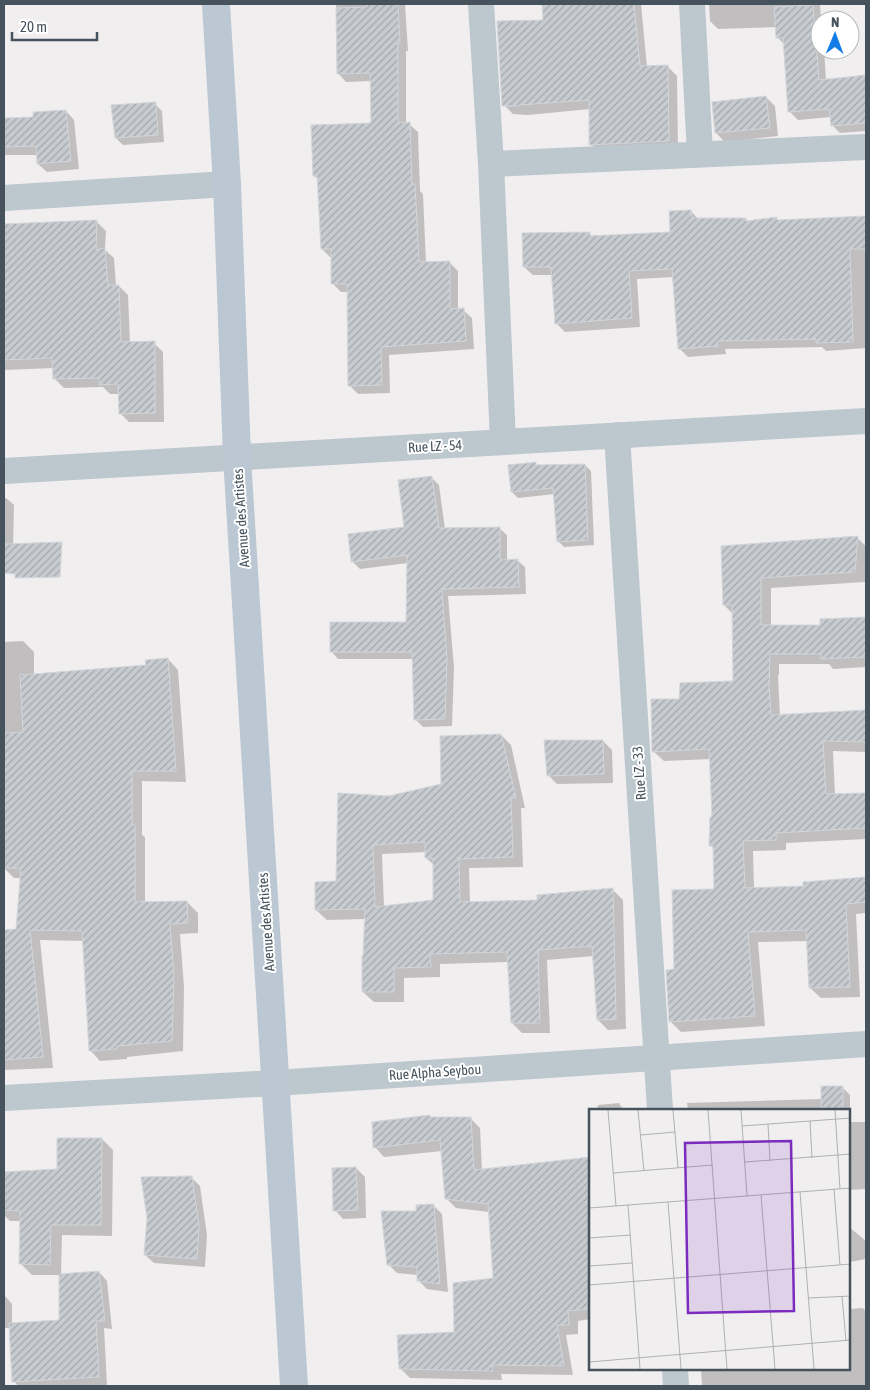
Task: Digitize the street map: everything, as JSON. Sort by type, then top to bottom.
[{"type":"street","name":"Avenue des Artistes","points":[[216,4],[227,184],[237,457],[294,1386]]},
{"type":"street","points":[[480,4],[491,164],[503,442]]},
{"type":"street","points":[[692,4],[700,154]]},
{"type":"street","points":[[491,164],[866,147]]},
{"type":"street","points":[[4,198],[227,184]]},
{"type":"street","name":"Rue LZ - 54","points":[[4,471],[866,420]]},
{"type":"street","name":"Rue LZ - 33","points":[[617,435],[660,1109]]},
{"type":"street","name":"Rue Alpha Seybou","points":[[4,1098],[276,1083],[866,1044]]},
{"type":"street","points":[[675,1370],[676,1386]]},
{"type":"building","points":[[367,4],[398,4],[400,43],[398,43],[398,123],[410,122],[412,184],[415,184],[419,262],[450,261],[450,309],[464,308],[466,341],[381,347],[382,385],[348,386],[347,284],[331,284],[331,249],[321,249],[317,176],[313,176],[311,125],[371,123],[370,73],[337,74],[336,8],[367,7]]},
{"type":"building","points":[[542,4],[634,4],[640,66],[668,65],[669,141],[589,145],[589,100],[502,106],[497,21],[543,20]]},
{"type":"building","points":[[813,5],[813,10],[810,10],[810,60],[817,60],[819,80],[866,75],[866,123],[831,126],[829,109],[788,112],[783,38],[776,38],[774,7]]},
{"type":"building","points":[[766,96],[770,128],[715,133],[712,102]]},
{"type":"building","points":[[156,102],[158,135],[115,138],[111,105]]},
{"type":"building","points":[[66,110],[71,161],[37,164],[36,146],[4,147],[4,118],[33,117],[33,112]]},
{"type":"building","points":[[691,210],[692,218],[746,218],[746,221],[777,217],[777,220],[866,216],[866,249],[850,249],[853,342],[816,343],[816,339],[717,341],[718,346],[678,349],[672,269],[629,271],[632,318],[555,324],[551,267],[523,267],[522,233],[590,232],[590,236],[670,232],[669,211]]},
{"type":"building","points":[[97,220],[96,250],[105,248],[108,285],[119,285],[121,342],[155,341],[155,413],[119,414],[118,384],[99,385],[99,378],[53,379],[52,358],[4,360],[4,224]]},
{"type":"building","points":[[536,462],[536,465],[585,464],[588,540],[557,542],[553,488],[511,492],[508,465]]},
{"type":"building","points":[[432,476],[439,528],[500,527],[500,560],[518,559],[519,587],[442,589],[447,659],[445,719],[414,720],[412,652],[330,652],[330,622],[406,622],[407,555],[351,562],[348,534],[404,527],[398,480]]},
{"type":"building","points":[[858,536],[855,572],[761,578],[761,625],[820,625],[820,619],[866,617],[866,657],[821,659],[821,654],[770,654],[769,686],[771,715],[866,710],[866,742],[823,741],[826,794],[866,793],[866,828],[776,833],[776,840],[743,841],[745,888],[803,886],[803,882],[866,877],[866,902],[846,904],[850,987],[809,988],[806,930],[748,932],[755,1016],[669,1022],[666,970],[674,969],[672,890],[714,889],[713,846],[709,846],[710,817],[712,817],[709,749],[652,752],[651,699],[679,699],[680,683],[733,681],[732,605],[723,605],[721,546]]},
{"type":"building","points":[[62,542],[60,577],[15,578],[15,574],[4,573],[4,544]]},
{"type":"building","points":[[168,658],[176,771],[132,771],[132,825],[135,825],[135,902],[187,901],[188,923],[170,924],[174,976],[172,1041],[117,1046],[117,1049],[89,1051],[82,931],[30,930],[43,1057],[4,1060],[4,930],[16,929],[21,868],[4,868],[4,733],[23,732],[20,675],[146,665],[145,660]]},
{"type":"building","points":[[501,734],[516,798],[511,798],[513,857],[459,859],[460,902],[537,900],[537,895],[613,888],[616,1019],[597,1020],[592,946],[538,950],[540,1023],[511,1023],[507,952],[430,954],[431,967],[394,968],[394,992],[362,992],[365,909],[315,910],[315,882],[336,881],[338,793],[389,796],[441,784],[440,736]],"holes":[[[425,842],[425,858],[433,858],[433,900],[375,907],[373,845]]]},
{"type":"building","points":[[544,740],[603,740],[604,774],[547,776]]},
{"type":"building","points":[[821,1086],[843,1086],[843,1109],[821,1109]]},
{"type":"building","points":[[430,1115],[430,1117],[471,1117],[474,1170],[589,1157],[589,1309],[568,1311],[569,1325],[557,1325],[564,1366],[492,1365],[493,1371],[399,1369],[397,1335],[454,1332],[453,1283],[493,1278],[488,1204],[445,1199],[440,1140],[373,1148],[372,1122]]},
{"type":"building","points":[[57,1138],[102,1138],[101,1225],[51,1225],[50,1265],[19,1264],[20,1211],[4,1210],[4,1172],[57,1169]]},
{"type":"building","points":[[356,1167],[358,1210],[333,1211],[332,1168]]},
{"type":"building","points":[[192,1176],[199,1226],[197,1259],[144,1255],[147,1218],[141,1177]]},
{"type":"building","points":[[434,1204],[440,1284],[417,1281],[417,1267],[387,1265],[381,1211],[416,1211],[416,1205]]},
{"type":"building","points":[[99,1271],[105,1321],[96,1321],[99,1377],[12,1382],[9,1323],[59,1320],[59,1274]]}]
